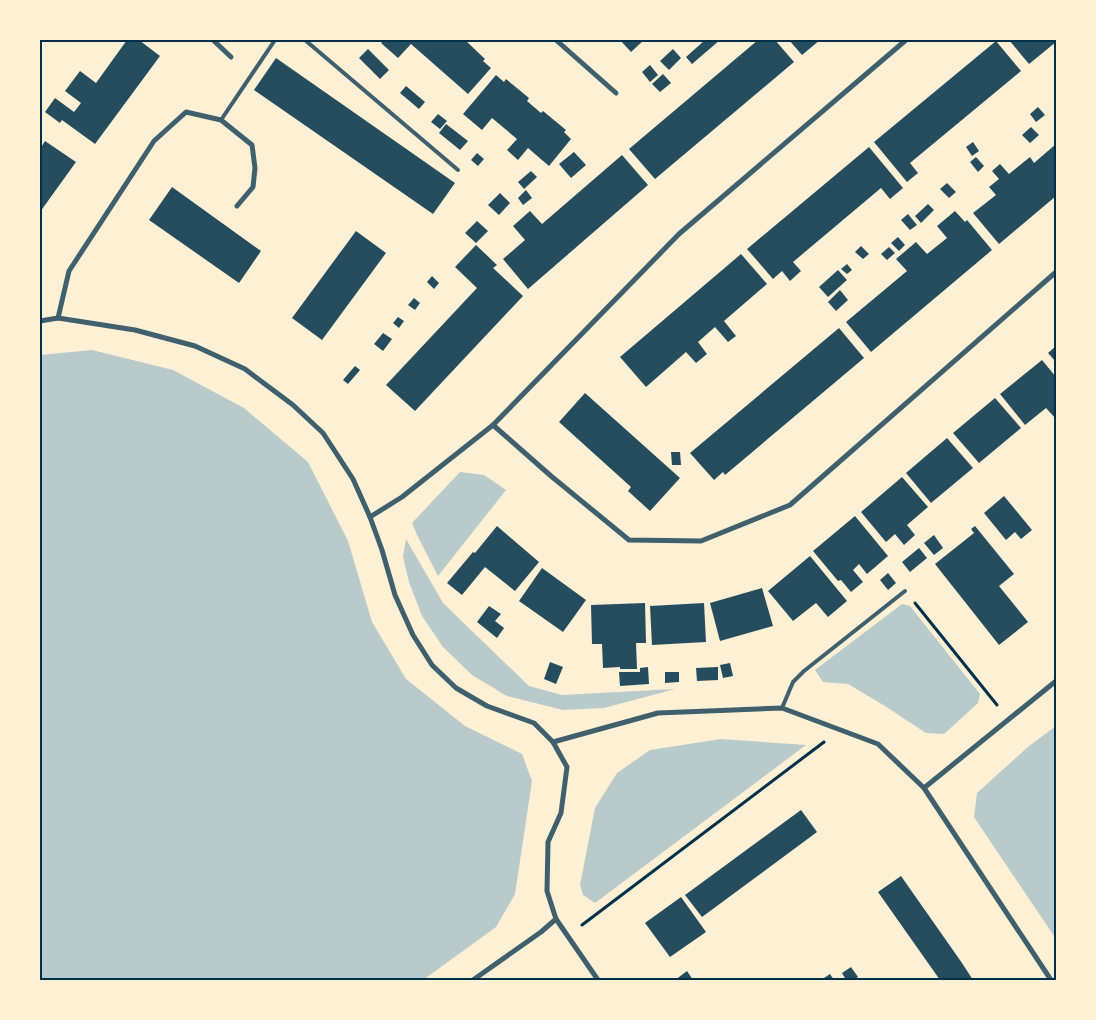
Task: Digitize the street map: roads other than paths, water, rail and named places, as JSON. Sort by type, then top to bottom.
[{"type":"street","points":[[213,40],[231,57]]},
{"type":"street","points":[[556,40],[616,93]]},
{"type":"street","points":[[370,517],[410,491],[493,425],[679,234],[906,40]]},
{"type":"street","points":[[58,318],[69,271],[154,141],[186,112],[220,120],[252,145],[255,168],[253,187],[237,206]]},
{"type":"street","points":[[493,425],[629,540],[701,541],[790,505],[1056,272]]},
{"type":"street","points":[[40,321],[58,318],[135,330],[195,346],[246,369],[293,405],[323,433],[353,479],[382,550],[395,595],[413,635],[432,665],[456,688],[487,706],[534,724],[553,742],[567,767],[561,813],[548,842],[546,891],[556,919],[598,980]]},
{"type":"street","points":[[924,788],[1056,681]]},
{"type":"street","points":[[553,742],[658,713],[782,708],[878,744],[924,788],[1051,980]]},
{"type":"street","points":[[474,980],[556,919]]},
{"type":"lane","points":[[220,120],[275,40]]},
{"type":"lane","points":[[305,40],[458,170]]},
{"type":"lane","points":[[782,708],[793,682],[804,671],[905,590]]}]
